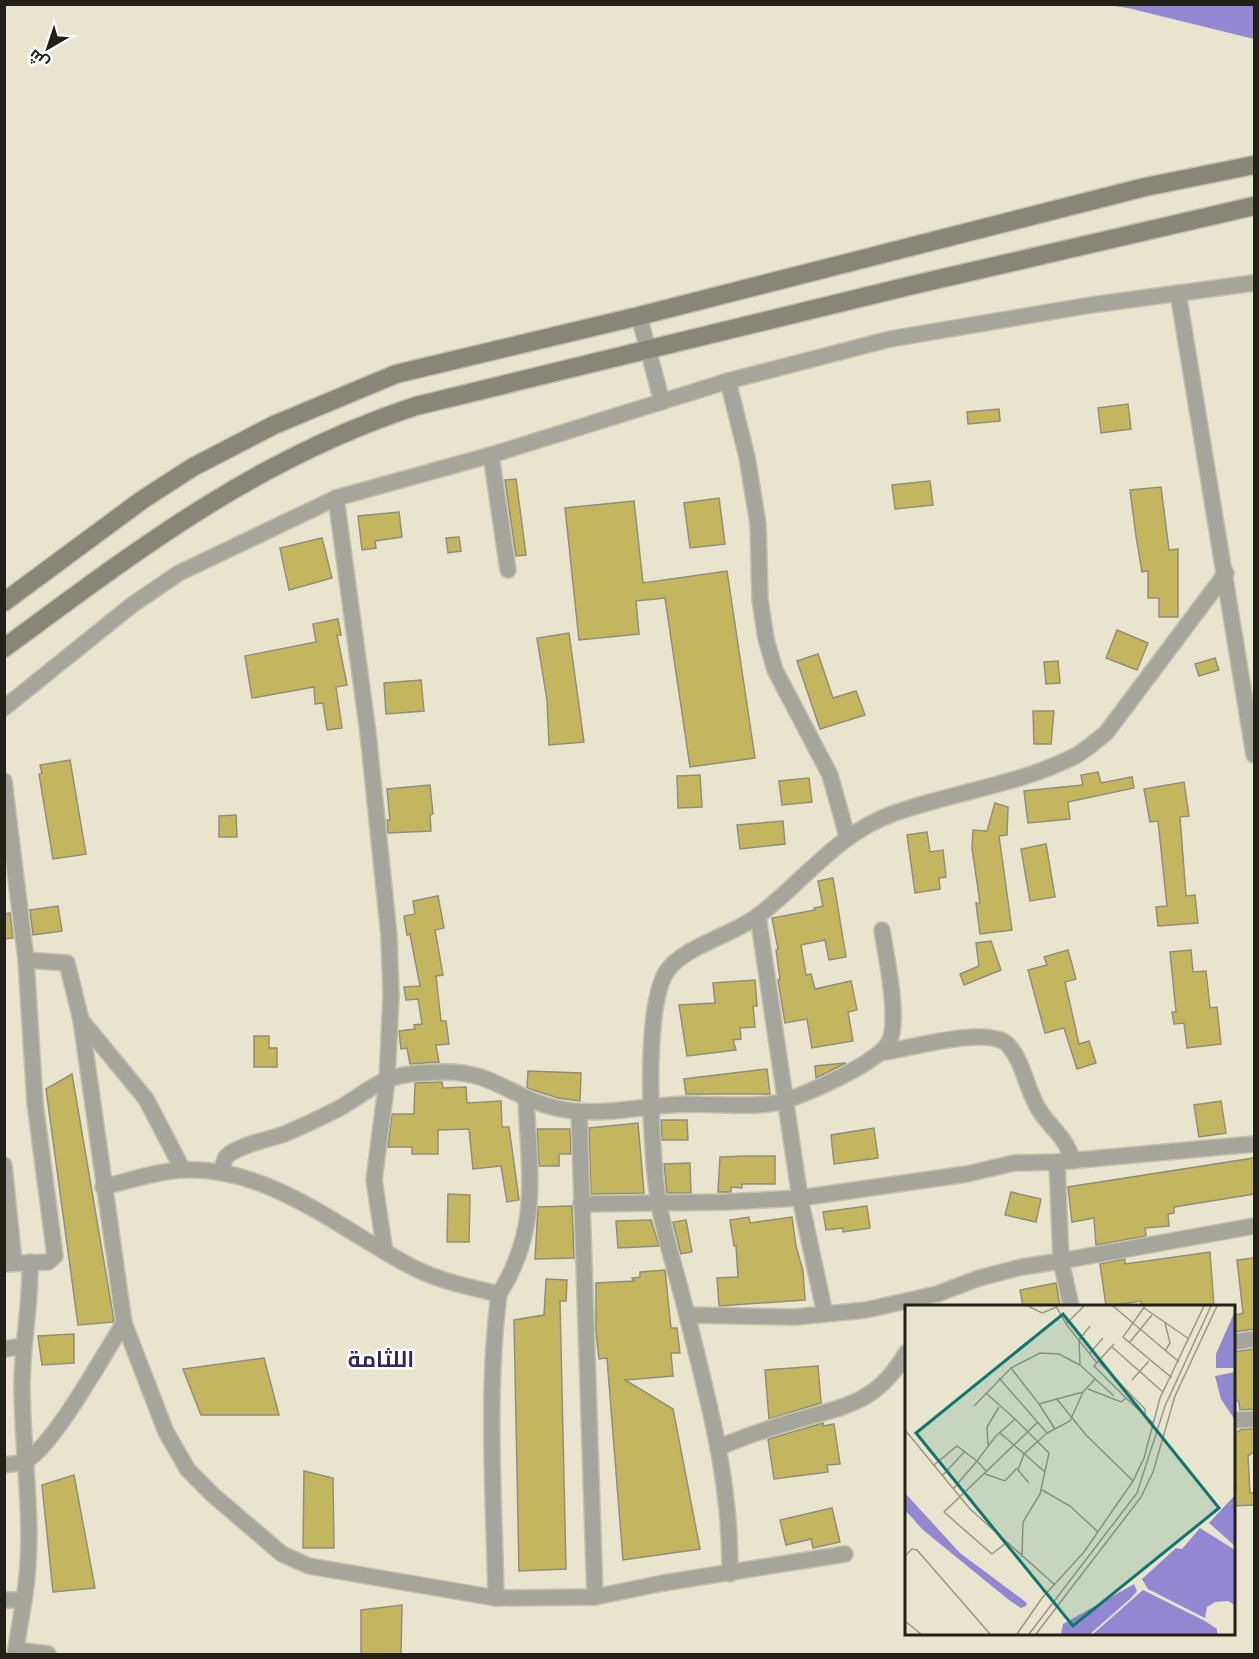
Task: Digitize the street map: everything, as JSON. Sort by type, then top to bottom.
[{"type":"main road","points":[[4,602],[133,507],[193,467],[274,425],[396,374],[639,316],[1145,187],[1254,165]]},
{"type":"main road","points":[[4,648],[181,520],[299,451],[363,423],[416,406],[913,285],[1254,206]]},
{"type":"street","points":[[4,708],[132,604],[179,573],[336,498],[491,455],[728,381],[890,339],[1254,282]]},
{"type":"street","points":[[1178,293],[1251,713],[1254,754]]},
{"type":"street","points":[[639,316],[650,350],[662,402]]},
{"type":"street","points":[[728,381],[747,457],[758,524],[759,600],[766,639],[775,670],[830,775],[847,836]]},
{"type":"street","points":[[491,455],[508,570]]},
{"type":"street","points":[[336,498],[368,733],[388,936],[391,996],[387,1080],[374,1180],[385,1252]]},
{"type":"street","points":[[730,1574],[726,1484],[720,1447],[659,1203],[652,1106],[651,1027],[656,1001],[666,972],[681,958],[758,916],[847,836],[872,822],[894,813],[1052,767],[1080,753],[1106,733],[1226,573]]},
{"type":"street","points":[[5,784],[26,960],[35,1104],[54,1256],[48,1262],[16,1263]]},
{"type":"street","points":[[758,916],[800,1198],[825,1314]]},
{"type":"street","points":[[880,1053],[889,1042],[893,1029],[891,990],[882,930]]},
{"type":"street","points":[[26,960],[67,963],[81,1020],[124,1323],[166,1432],[188,1470],[282,1554],[309,1566],[496,1598],[595,1597],[663,1582],[730,1574],[846,1554]]},
{"type":"street","points":[[81,1020],[146,1099],[183,1170]]},
{"type":"street","points":[[222,1173],[224,1161],[232,1153],[284,1134],[325,1115],[387,1080],[410,1074],[433,1072],[480,1075],[526,1098],[555,1108],[579,1112],[652,1106],[736,1105],[785,1101],[880,1053],[990,1036],[1001,1038],[1010,1046],[1024,1073],[1038,1110],[1061,1134],[1073,1161]]},
{"type":"street","points":[[496,1598],[491,1392],[493,1337],[499,1294],[513,1272],[525,1242],[530,1211],[526,1098]]},
{"type":"street","points":[[579,1112],[595,1597]]},
{"type":"street","points":[[581,1204],[800,1198],[967,1174],[1014,1163],[1073,1161],[1254,1144]]},
{"type":"street","points":[[1057,1162],[1061,1261],[1071,1305]]},
{"type":"street","points":[[4,1165],[16,1263],[29,1310],[23,1346],[22,1386],[30,1548],[16,1652],[48,1654]]},
{"type":"street","points":[[103,1187],[183,1170],[222,1173],[312,1206],[385,1252],[450,1283],[499,1294]]},
{"type":"street","points":[[687,1315],[795,1317],[934,1300],[979,1278],[1254,1226]]},
{"type":"street","points":[[4,1465],[26,1462],[54,1431],[124,1323]]},
{"type":"street","points":[[1235,1342],[1254,1339]]},
{"type":"street","points":[[4,1349],[23,1346]]},
{"type":"street","points":[[720,1447],[792,1421],[831,1412],[867,1396],[885,1383],[905,1354]]},
{"type":"street","points":[[1235,1420],[1254,1419]]},
{"type":"street","points":[[4,1600],[24,1600]]},
{"type":"shaded area","points":[[1108,5],[1254,5],[1254,39],[1128,8]]},
{"type":"building","points":[[1128,404],[1131,429],[1101,433],[1098,408]]},
{"type":"building","points":[[999,409],[1000,421],[968,424],[967,412]]},
{"type":"building","points":[[516,479],[526,555],[516,556],[505,480]]},
{"type":"building","points":[[930,481],[933,505],[895,509],[892,485]]},
{"type":"building","points":[[1161,487],[1169,550],[1178,549],[1178,617],[1159,617],[1159,598],[1148,598],[1148,571],[1142,572],[1130,490]]},
{"type":"building","points":[[719,498],[725,544],[690,548],[684,503]]},
{"type":"building","points":[[634,501],[643,583],[727,571],[755,758],[690,767],[665,598],[636,601],[639,634],[579,640],[565,508]]},
{"type":"building","points":[[399,512],[402,537],[375,541],[376,548],[362,550],[358,516]]},
{"type":"building","points":[[459,537],[461,551],[448,553],[446,538]]},
{"type":"building","points":[[322,538],[332,578],[289,590],[280,548]]},
{"type":"building","points":[[338,619],[341,635],[337,635],[347,685],[336,687],[342,728],[327,730],[323,703],[315,704],[314,687],[252,698],[245,656],[316,642],[313,624]]},
{"type":"building","points":[[1117,630],[1148,643],[1137,670],[1106,658]]},
{"type":"building","points":[[569,633],[584,742],[549,745],[547,700],[537,638]]},
{"type":"building","points":[[818,654],[833,698],[856,691],[865,715],[820,729],[797,661]]},
{"type":"building","points":[[1215,658],[1219,670],[1199,676],[1195,664]]},
{"type":"building","points":[[1058,661],[1060,683],[1046,684],[1044,662]]},
{"type":"building","points":[[421,680],[424,711],[386,714],[384,683]]},
{"type":"building","points":[[1033,711],[1054,711],[1051,744],[1034,744]]},
{"type":"building","points":[[70,760],[86,854],[53,859],[39,774],[42,773],[40,765]]},
{"type":"building","points":[[1098,772],[1101,783],[1132,777],[1134,788],[1068,802],[1070,819],[1028,823],[1024,791],[1083,785],[1081,775]]},
{"type":"building","points":[[700,775],[702,807],[678,808],[677,776]]},
{"type":"building","points":[[809,778],[812,802],[782,805],[779,781]]},
{"type":"building","points":[[1184,782],[1189,816],[1180,817],[1186,896],[1195,895],[1198,923],[1158,926],[1156,907],[1167,906],[1158,821],[1150,822],[1144,789]]},
{"type":"building","points":[[430,785],[433,814],[430,815],[431,831],[388,833],[387,820],[390,820],[387,789]]},
{"type":"building","points":[[995,803],[1008,807],[1007,835],[999,836],[1012,930],[980,934],[976,903],[980,903],[972,848],[973,830],[987,831]]},
{"type":"building","points":[[236,815],[237,837],[219,837],[219,816]]},
{"type":"building","points":[[783,821],[785,844],[740,849],[737,825]]},
{"type":"building","points":[[927,832],[930,852],[943,850],[946,877],[939,878],[940,889],[915,893],[907,835]]},
{"type":"building","points":[[1046,844],[1055,897],[1030,901],[1021,849]]},
{"type":"building","points":[[833,878],[846,957],[829,960],[825,940],[801,945],[806,975],[811,974],[815,989],[851,981],[857,1010],[848,1012],[853,1041],[812,1048],[807,1019],[785,1023],[778,980],[780,979],[776,950],[778,949],[772,918],[815,910],[814,908],[823,906],[818,881]]},
{"type":"building","points":[[438,896],[444,928],[435,930],[443,975],[436,976],[441,1021],[446,1021],[449,1044],[436,1045],[439,1062],[410,1064],[407,1048],[401,1049],[399,1031],[415,1029],[414,1025],[422,1024],[418,999],[406,1000],[404,987],[420,986],[410,934],[407,935],[404,916],[415,914],[413,901]]},
{"type":"building","points":[[58,906],[62,931],[33,935],[30,910]]},
{"type":"building","points":[[10,913],[13,938],[4,939],[4,914]]},
{"type":"building","points":[[991,941],[1001,970],[964,985],[960,974],[979,966],[976,943]]},
{"type":"building","points":[[1068,950],[1076,979],[1065,982],[1079,1044],[1089,1041],[1096,1063],[1077,1069],[1064,1028],[1045,1033],[1028,970],[1047,965],[1044,957]]},
{"type":"building","points":[[1191,950],[1193,972],[1206,971],[1210,1008],[1217,1007],[1221,1044],[1187,1048],[1184,1023],[1174,1024],[1172,1012],[1176,1012],[1170,952]]},
{"type":"building","points":[[755,980],[757,1006],[753,1006],[755,1027],[740,1028],[741,1039],[733,1040],[736,1050],[687,1056],[679,1005],[715,1003],[713,983]]},
{"type":"building","points":[[254,1036],[269,1036],[269,1048],[277,1048],[277,1067],[254,1067]]},
{"type":"building","points":[[846,1063],[816,1078],[815,1066]]},
{"type":"building","points":[[767,1069],[770,1094],[686,1094],[684,1079]]},
{"type":"building","points":[[528,1071],[581,1073],[580,1101],[558,1098],[527,1088]]},
{"type":"building","points":[[72,1074],[113,1322],[78,1325],[46,1089]]},
{"type":"building","points":[[442,1082],[443,1088],[466,1087],[467,1103],[501,1101],[502,1127],[509,1127],[519,1200],[507,1202],[501,1166],[473,1169],[469,1129],[438,1130],[438,1154],[412,1154],[412,1147],[388,1147],[392,1114],[414,1114],[415,1083]]},
{"type":"building","points":[[1221,1101],[1226,1133],[1199,1137],[1194,1105]]},
{"type":"building","points":[[661,1120],[687,1120],[688,1140],[662,1140]]},
{"type":"building","points":[[638,1123],[644,1193],[591,1194],[589,1128]]},
{"type":"building","points":[[874,1128],[878,1158],[834,1164],[831,1135]]},
{"type":"building","points":[[537,1129],[570,1129],[571,1154],[559,1154],[559,1166],[539,1166]]},
{"type":"building","points":[[775,1156],[775,1184],[742,1184],[742,1188],[731,1187],[731,1192],[718,1192],[720,1157]]},
{"type":"building","points":[[1254,1158],[1254,1194],[1174,1207],[1174,1213],[1168,1214],[1169,1226],[1145,1228],[1146,1236],[1096,1245],[1094,1218],[1072,1222],[1068,1187]]},
{"type":"building","points":[[690,1163],[691,1193],[667,1193],[664,1164]]},
{"type":"building","points":[[1011,1192],[1041,1199],[1036,1222],[1005,1215]]},
{"type":"building","points":[[448,1194],[470,1195],[469,1242],[447,1242]]},
{"type":"building","points":[[572,1206],[574,1258],[535,1259],[538,1207]]},
{"type":"building","points":[[867,1206],[870,1228],[843,1232],[843,1228],[826,1230],[823,1212]]},
{"type":"building","points":[[749,1217],[750,1223],[792,1217],[796,1246],[803,1271],[805,1300],[719,1306],[717,1278],[738,1277],[736,1246],[734,1246],[730,1220]]},
{"type":"building","points":[[651,1220],[659,1246],[618,1248],[616,1221]]},
{"type":"building","points":[[686,1220],[692,1252],[681,1254],[673,1222]]},
{"type":"building","points":[[1210,1252],[1214,1305],[1142,1305],[1141,1301],[1106,1305],[1100,1264],[1125,1259],[1125,1264]]},
{"type":"building","points":[[1254,1258],[1254,1329],[1235,1332],[1235,1315],[1243,1313],[1237,1260]]},
{"type":"building","points":[[665,1270],[671,1328],[677,1328],[680,1353],[671,1353],[673,1376],[625,1380],[673,1409],[700,1549],[623,1560],[607,1358],[599,1359],[596,1331],[596,1283],[634,1281],[632,1278],[640,1277],[640,1272]]},
{"type":"building","points":[[546,1279],[567,1280],[566,1301],[560,1301],[566,1569],[519,1571],[514,1320],[544,1315]]},
{"type":"building","points":[[1056,1283],[1060,1305],[1023,1305],[1020,1290]]},
{"type":"building","points":[[74,1334],[74,1363],[42,1365],[38,1336]]},
{"type":"building","points":[[1254,1349],[1254,1409],[1240,1410],[1239,1402],[1235,1398],[1235,1352]]},
{"type":"building","points":[[264,1358],[279,1415],[201,1415],[183,1369]]},
{"type":"building","points":[[818,1366],[821,1403],[769,1419],[765,1370]]},
{"type":"building","points":[[823,1423],[823,1426],[834,1424],[840,1464],[827,1465],[828,1472],[774,1479],[768,1439]]},
{"type":"building","points":[[1242,1429],[1254,1429],[1254,1452],[1248,1456],[1250,1493],[1254,1493],[1254,1505],[1235,1506],[1235,1433]]},
{"type":"building","points":[[304,1471],[333,1478],[334,1548],[303,1548]]},
{"type":"building","points":[[74,1475],[95,1588],[53,1592],[42,1485]]},
{"type":"building","points":[[832,1508],[840,1542],[813,1548],[811,1539],[786,1545],[780,1520]]},
{"type":"building","points":[[402,1605],[401,1654],[361,1654],[361,1610]]},
{"type":"district","name":"اللثامة","points":[[381,1359]]}]
